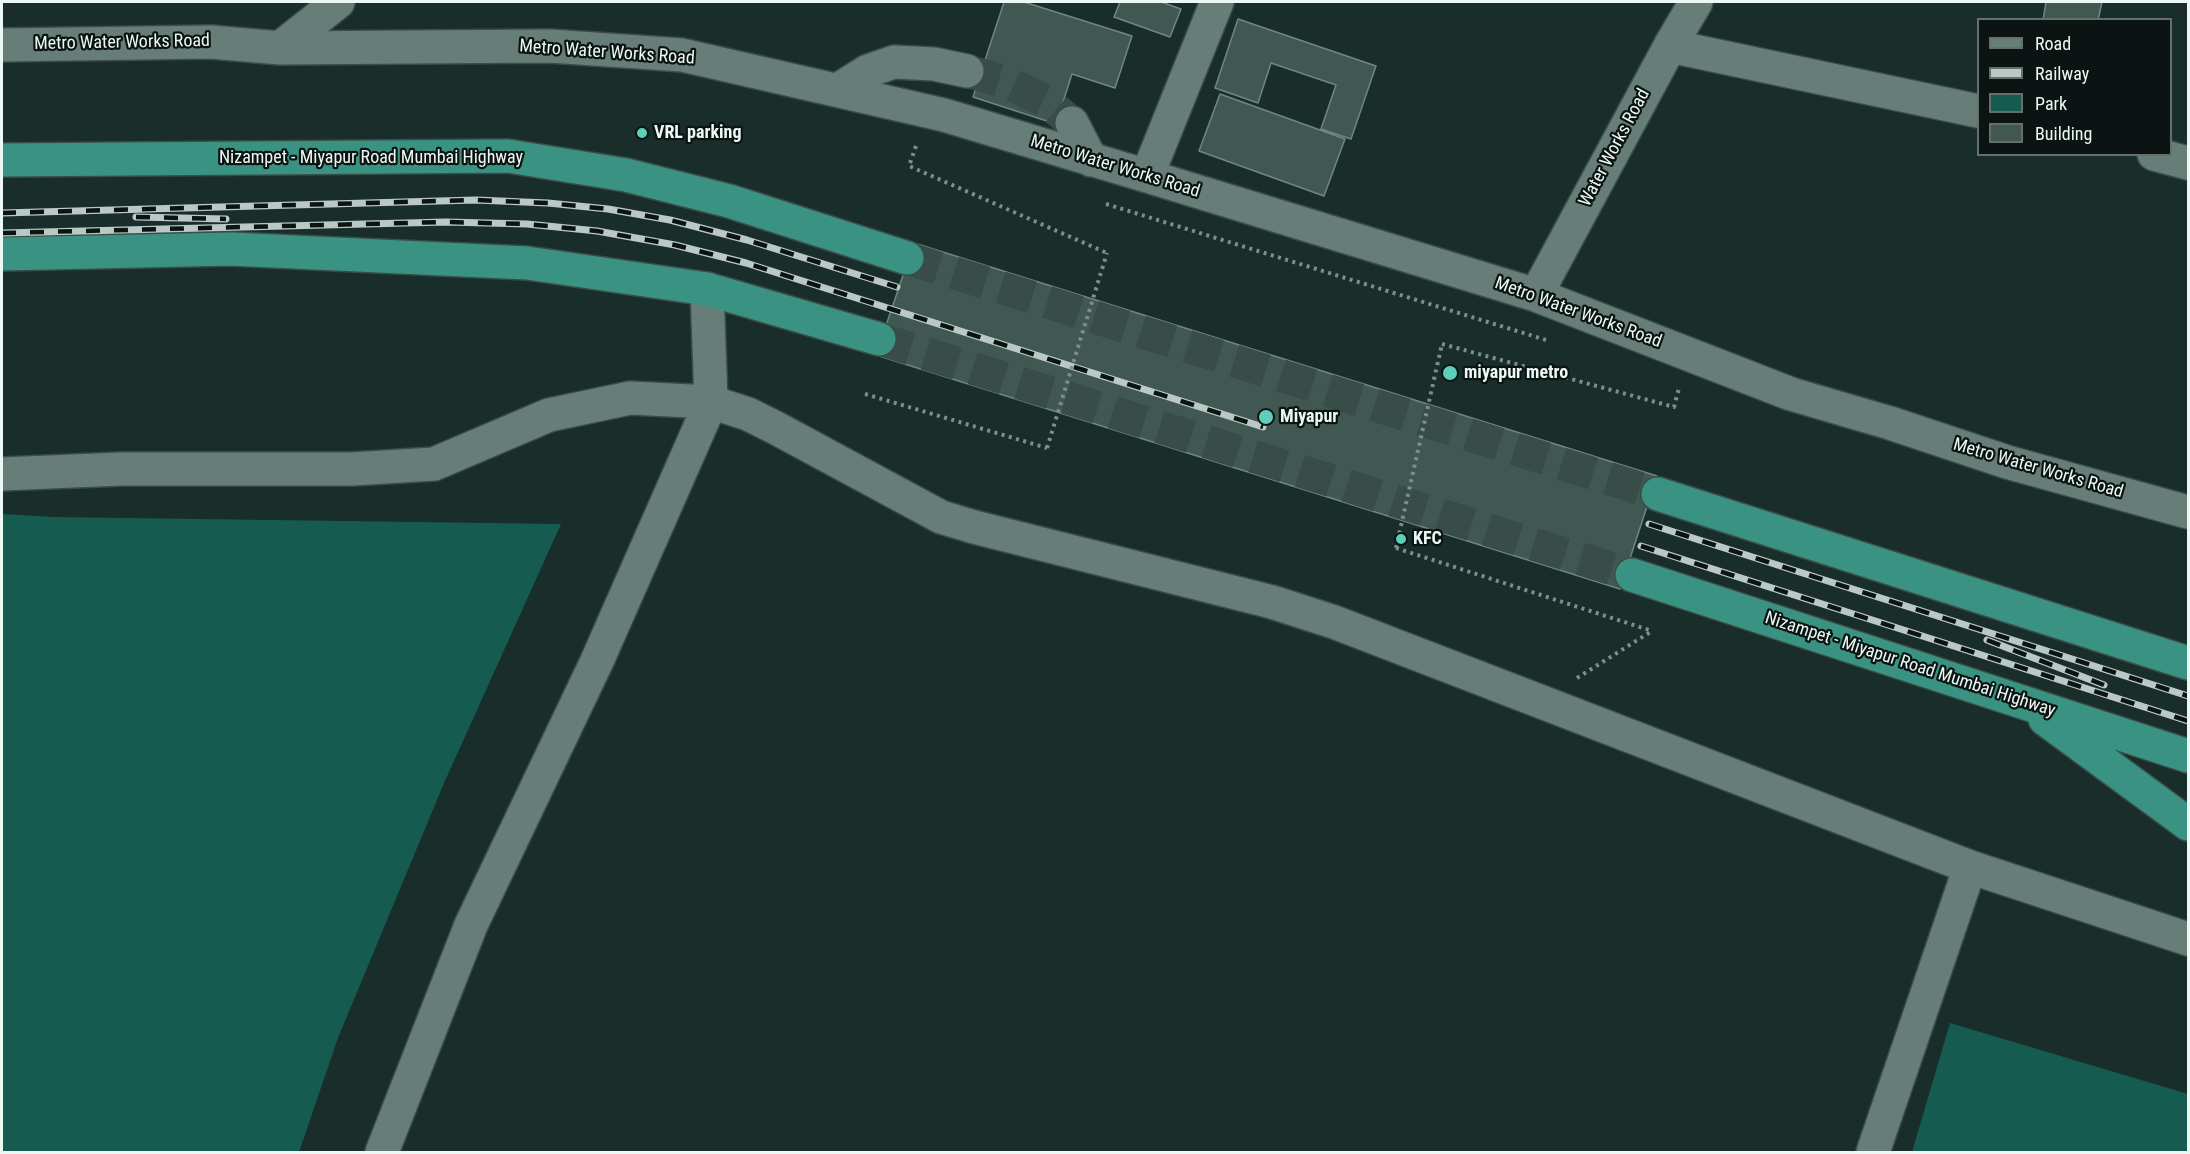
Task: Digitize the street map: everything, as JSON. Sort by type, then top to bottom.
[{"type":"highway","name":"Nizampet - Miyapur Road Mumbai Highway","points":[[2,160],[508,156],[626,175],[729,201],[907,258]]},
{"type":"highway","points":[[2,254],[231,249],[515,262],[707,289],[879,339]]},
{"type":"highway","points":[[1659,494],[2188,663]]},
{"type":"highway","name":"Nizampet - Miyapur Road Mumbai Highway","points":[[1632,575],[2188,756]]},
{"type":"highway","points":[[2146,650],[2188,641]]},
{"type":"highway","points":[[2020,701],[2188,824]]},
{"type":"street","points":[[280,48],[338,2]]},
{"type":"street","points":[[1147,176],[1217,2]]},
{"type":"street","name":"Water Works Road","points":[[1536,296],[1670,46],[1696,2]]},
{"type":"street","name":"Metro Water Works Road","points":[[2,45],[212,42],[280,48],[550,46],[682,54],[944,115],[1147,176],[1536,296],[1791,394],[1890,423],[2007,462],[2188,512]]},
{"type":"street","points":[[1670,46],[1977,111]]},
{"type":"street","points":[[838,90],[868,71],[894,62],[934,64],[967,71]]},
{"type":"street","points":[[1072,123],[1091,160]]},
{"type":"street","points":[[2162,156],[2188,163]]},
{"type":"street","points":[[381,1152],[471,925],[597,662],[711,402],[707,289]]},
{"type":"street","points":[[2,474],[121,469],[352,469],[434,464],[549,415],[630,398],[711,402],[748,414],[941,517],[1272,602],[1345,626],[1970,867],[2188,939]]},
{"type":"street","points":[[1873,1152],[1970,867]]},
{"type":"path","points":[[865,394],[1047,448],[1107,253],[909,166],[916,146],[906,143]]},
{"type":"path","points":[[1099,202],[1556,343]]},
{"type":"path","points":[[1540,700],[1652,631],[1396,548],[1442,344],[1674,407],[1681,382]]},
{"type":"green space","points":[[2,514],[54,517],[561,524],[444,783],[338,1038],[299,1152],[2,1152]]},
{"type":"green space","points":[[1950,1023],[2188,1094],[2188,1152],[1912,1152]]},
{"type":"building","points":[[1004,2],[1024,2],[1132,36],[1115,88],[1072,74],[1056,124],[973,97]]},
{"type":"building","points":[[1120,2],[1161,2],[1181,9],[1170,37],[1114,17]]},
{"type":"building","points":[[2046,2],[2102,2],[2098,18],[2043,18]]},
{"type":"building","points":[[1238,19],[1376,66],[1351,139],[1321,129],[1336,85],[1271,63],[1258,103],[1215,88]]},
{"type":"building","points":[[1220,94],[1345,139],[1324,196],[1199,151]]},
{"type":"building","points":[[914,243],[1657,476],[1620,589],[876,355]]},
{"type":"tunnel","points":[[967,71],[1006,82],[1046,101],[1072,123]]},
{"type":"tunnel","points":[[907,258],[1658,494]]},
{"type":"tunnel","points":[[879,339],[1632,575]]},
{"type":"railway","points":[[2,213],[476,200],[548,203],[608,209],[670,220],[747,240],[897,287]]},
{"type":"railway","points":[[136,217],[226,219]]},
{"type":"railway","points":[[2,233],[446,222],[527,224],[597,231],[675,245],[746,263],[1263,427]]},
{"type":"railway","points":[[1649,524],[2188,696]]},
{"type":"railway","points":[[1641,546],[2188,721]]},
{"type":"railway","points":[[1987,640],[2104,685]]},
{"type":"place","name":"VRL parking","points":[[642,133]]},
{"type":"place","name":"miyapur metro","points":[[1450,373]]},
{"type":"place","name":"Miyapur","points":[[1266,417]]},
{"type":"place","name":"KFC","points":[[1401,539]]}]
